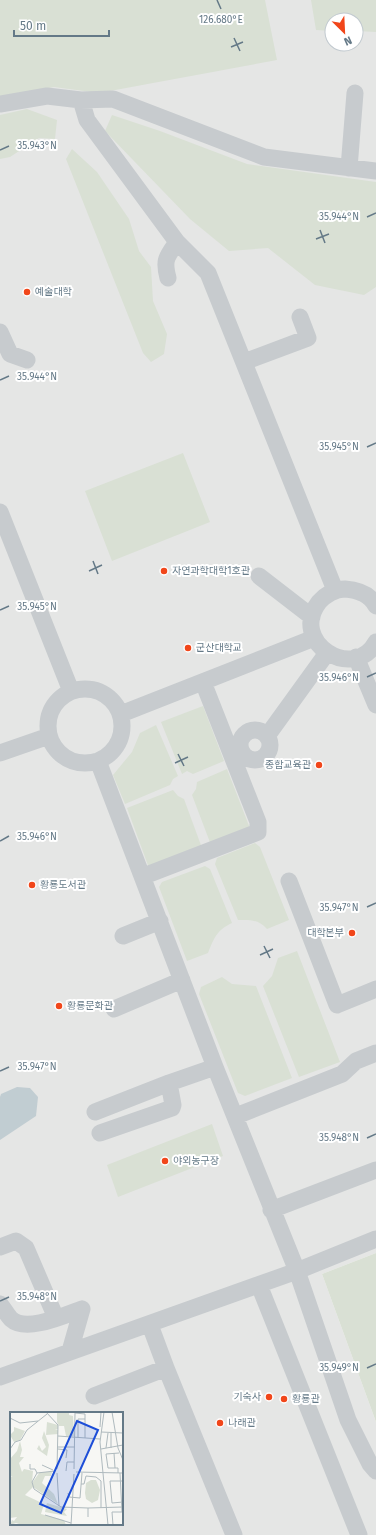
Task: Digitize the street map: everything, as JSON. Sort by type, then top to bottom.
[{"type":"lane","points":[[349,168],[355,92]]},
{"type":"lane","points":[[0,104],[47,96],[82,100],[113,99],[264,157],[376,171]]},
{"type":"lane","points":[[82,100],[87,120],[177,242],[208,273],[335,590]]},
{"type":"lane","points":[[168,278],[164,266],[177,242]]},
{"type":"lane","points":[[244,362],[308,338],[300,317]]},
{"type":"lane","points":[[0,332],[10,354],[27,360]]},
{"type":"lane","points":[[0,512],[71,691]]},
{"type":"lane","points":[[259,576],[312,617]]},
{"type":"lane","points":[[376,606],[365,594],[354,590],[335,590],[322,598],[312,617],[314,638],[327,653],[346,659],[356,657],[367,652],[376,642]]},
{"type":"lane","points":[[121,714],[314,638]]},
{"type":"lane","points":[[267,736],[327,653]]},
{"type":"lane","points":[[356,657],[376,705]]},
{"type":"lane","points":[[144,876],[258,832],[258,822],[203,682]]},
{"type":"lane","points":[[83,688],[95,689],[106,694],[115,703],[121,714],[122,731],[116,747],[108,755],[98,761],[86,763],[69,759],[54,747],[49,736],[48,725],[52,710],[61,697],[71,691],[83,688]]},
{"type":"lane","points":[[0,753],[49,736]]},
{"type":"lane","points":[[98,761],[144,876],[215,1067],[236,1116],[271,1210],[297,1272],[348,1420],[370,1464],[376,1471]]},
{"type":"lane","points":[[289,881],[336,1005],[376,989]]},
{"type":"lane","points":[[123,936],[160,921]]},
{"type":"lane","points":[[114,1008],[182,980]]},
{"type":"lane","points":[[236,1116],[342,1074],[356,1061],[376,1053]]},
{"type":"lane","points":[[95,1112],[169,1082],[215,1067]]},
{"type":"lane","points":[[100,1133],[172,1108],[173,1105],[169,1082]]},
{"type":"lane","points":[[271,1210],[376,1170]]},
{"type":"lane","points":[[0,1377],[297,1272],[376,1239]]},
{"type":"lane","points":[[0,1247],[16,1241],[26,1248],[56,1318]]},
{"type":"lane","points":[[259,1285],[359,1535]]},
{"type":"lane","points":[[0,1304],[12,1320],[21,1324],[32,1325],[82,1309],[70,1351]]},
{"type":"lane","points":[[150,1324],[166,1368],[234,1535]]},
{"type":"lane","points":[[94,1396],[166,1368]]},
{"type":"shaded area","name":"군산대학교","points":[[0,0],[376,0],[376,1253],[322,1274],[376,1422],[376,1535],[0,1535]]},
{"type":"shaded area","points":[[0,0],[265,0],[277,60],[99,93],[54,87],[0,98]]},
{"type":"shaded area","points":[[311,0],[376,0],[376,32],[364,31],[364,12],[324,12],[324,30],[316,30]]},
{"type":"shaded area","points":[[27,109],[57,120],[55,139],[39,138],[10,157],[0,159],[0,115]]},
{"type":"shaded area","points":[[112,115],[160,131],[247,164],[376,182],[376,287],[364,295],[315,285],[268,248],[229,251],[190,219],[105,131]]},
{"type":"shaded area","points":[[72,149],[97,172],[129,219],[139,251],[151,267],[153,301],[167,334],[164,354],[151,362],[143,353],[66,159]]},
{"type":"shaded area","points":[[183,453],[210,522],[112,561],[85,491]]},
{"type":"shaded area","points":[[203,706],[224,761],[193,774],[187,771],[182,774],[161,722]]},
{"type":"shaded area","points":[[156,725],[178,776],[173,779],[170,785],[125,804],[113,775],[132,752],[140,733]]},
{"type":"shaded area","points":[[227,769],[251,831],[211,845],[192,795],[196,789],[197,782]]},
{"type":"shaded area","points":[[173,790],[178,796],[184,799],[202,848],[149,868],[127,808]]},
{"type":"shaded area","points":[[255,843],[260,847],[289,920],[267,929],[257,922],[250,920],[238,920],[215,864],[217,858]]},
{"type":"shaded area","points":[[205,866],[210,869],[232,923],[219,932],[208,953],[187,961],[159,887],[162,882]]},
{"type":"shaded area","points":[[297,951],[340,1062],[299,1077],[263,986],[272,976],[278,958]]},
{"type":"shaded area","points":[[222,977],[232,984],[256,986],[292,1078],[245,1096],[238,1093],[199,994],[201,987]]},
{"type":"shaded area","points":[[17,1087],[30,1088],[38,1097],[36,1116],[0,1140],[0,1097],[1,1094]]},
{"type":"shaded area","name":"야외농구장","points":[[212,1124],[223,1156],[118,1197],[107,1165]]},
{"type":"shaded area","points":[[376,1253],[376,1422],[322,1274]]},
{"type":"place","name":"예술대학","points":[[27,292]]},
{"type":"place","name":"자연과학대학1호관","points":[[164,571]]},
{"type":"place","name":"군산대학교","points":[[188,648]]},
{"type":"place","name":"종합교육관","points":[[319,765]]},
{"type":"place","name":"황룡도서관","points":[[32,885]]},
{"type":"place","name":"대학본부","points":[[352,933]]},
{"type":"place","name":"황룡문화관","points":[[59,1006]]},
{"type":"place","name":"야외농구장","points":[[165,1161]]},
{"type":"place","name":"기숙사","points":[[269,1397]]},
{"type":"place","name":"황룡관","points":[[284,1399]]},
{"type":"place","name":"나래관","points":[[220,1423]]}]
